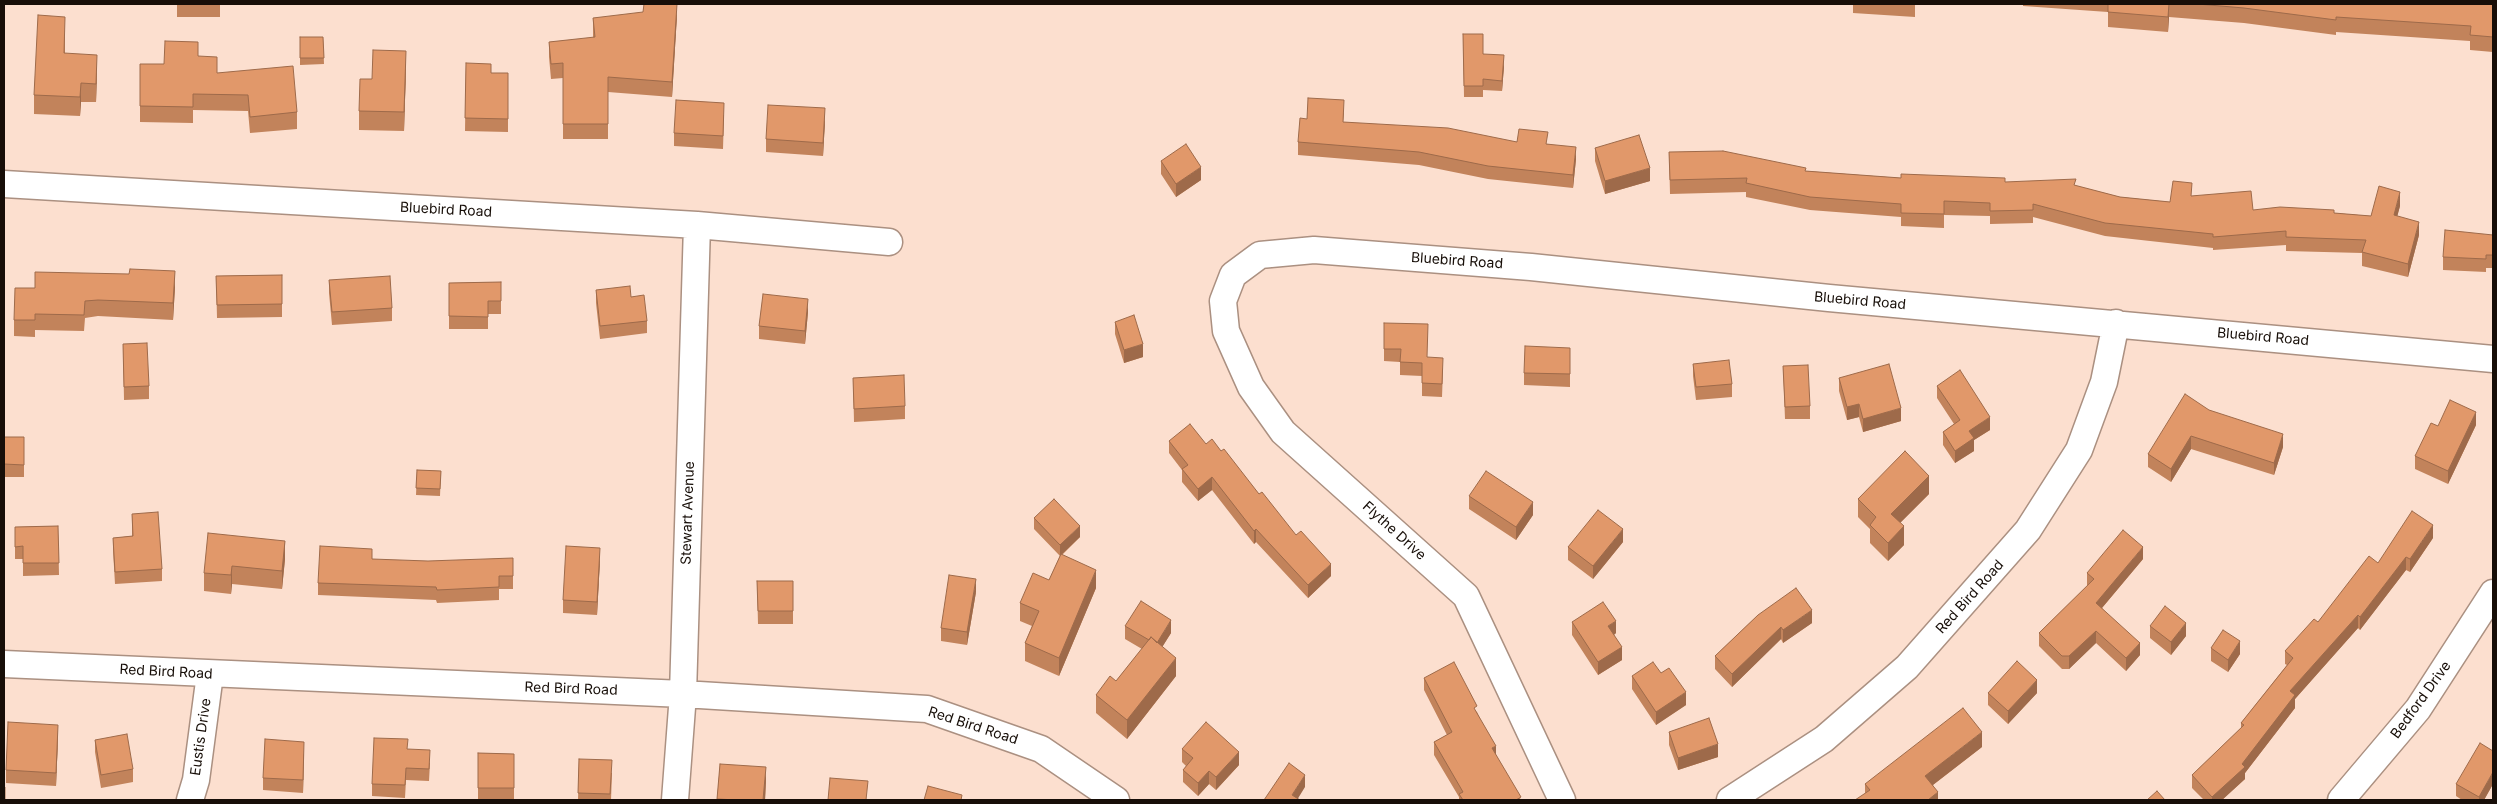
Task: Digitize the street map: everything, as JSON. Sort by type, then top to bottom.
[{"type":"street","name":"Bluebird Road","points":[[4,184],[697,225],[888,242]]},
{"type":"street","name":"Stewart Avenue","points":[[675,800],[683,694],[697,225]]},
{"type":"street","name":"Bluebird Road","points":[[1233,275],[1260,255],[1314,250],[1531,267],[1677,284],[2493,358]]},
{"type":"street","name":"Flythe Drive","points":[[1233,275],[1223,301],[1226,331],[1251,387],[1283,432],[1466,596],[1562,800]]},
{"type":"street","name":"Red Bird Road","points":[[1730,800],[1824,739],[1908,667],[2028,530],[2079,450],[2104,382],[2116,323]]},
{"type":"street","name":"Bedford Drive","points":[[2342,800],[2418,709],[2493,593]]},
{"type":"street","name":"Red Bird Road","points":[[4,664],[683,694],[927,709],[1041,749],[1116,800]]},
{"type":"street","name":"Eustis Drive","points":[[190,800],[196,780],[210,674]]},
{"type":"building","points":[[644,4],[677,4],[672,82],[608,77],[608,124],[563,124],[563,63],[551,64],[549,42],[595,37],[593,18],[643,12]]},
{"type":"building","points":[[2108,4],[2169,4],[2168,17],[2108,12]]},
{"type":"building","points":[[2197,4],[2493,4],[2493,37],[2470,35],[2471,26],[2336,17],[2336,20]]},
{"type":"building","points":[[38,15],[65,17],[64,53],[97,55],[96,84],[81,83],[80,97],[34,95]]},
{"type":"building","points":[[1463,34],[1483,34],[1483,54],[1504,55],[1502,81],[1483,79],[1483,86],[1464,86]]},
{"type":"building","points":[[300,37],[323,37],[324,58],[300,58]]},
{"type":"building","points":[[165,41],[198,42],[198,56],[217,57],[217,73],[293,66],[297,112],[250,117],[248,95],[193,94],[193,107],[140,106],[140,64],[164,64]]},
{"type":"building","points":[[373,50],[406,51],[404,112],[359,111],[360,79],[372,79]]},
{"type":"building","points":[[466,63],[491,64],[491,73],[508,73],[508,119],[465,118]]},
{"type":"building","points":[[1308,98],[1344,100],[1343,122],[1448,128],[1517,142],[1519,129],[1548,132],[1546,144],[1576,147],[1573,175],[1488,166],[1419,152],[1298,142],[1300,118],[1307,119]]},
{"type":"building","points":[[676,100],[724,103],[723,136],[674,133]]},
{"type":"building","points":[[768,105],[825,108],[823,143],[766,139]]},
{"type":"building","points":[[1639,135],[1650,168],[1605,181],[1595,148]]},
{"type":"building","points":[[1186,144],[1201,167],[1176,184],[1161,161]]},
{"type":"building","points":[[1723,151],[1806,168],[1805,171],[1901,178],[1901,174],[2005,178],[2005,182],[2076,179],[2074,185],[2120,197],[2170,202],[2173,181],[2192,183],[2191,196],[2251,191],[2253,210],[2280,207],[2334,210],[2334,213],[2371,216],[2379,186],[2400,192],[2394,215],[2419,222],[2408,264],[2362,252],[2366,240],[2286,237],[2286,231],[2213,237],[2213,234],[2105,223],[2033,204],[2033,210],[1990,211],[1990,203],[1944,201],[1944,214],[1901,213],[1901,204],[1810,197],[1746,183],[1747,178],[1670,180],[1669,152]]},
{"type":"building","points":[[2445,230],[2493,235],[2493,255],[2486,255],[2486,259],[2443,257]]},
{"type":"building","points":[[130,269],[175,271],[173,303],[85,301],[84,315],[35,314],[35,320],[14,320],[15,288],[35,288],[35,272],[129,274]]},
{"type":"building","points":[[282,275],[282,304],[217,305],[216,276]]},
{"type":"building","points":[[390,276],[392,308],[332,312],[329,280]]},
{"type":"building","points":[[501,282],[501,301],[488,301],[488,317],[449,316],[449,283]]},
{"type":"building","points":[[630,286],[631,297],[644,295],[647,321],[600,326],[596,290]]},
{"type":"building","points":[[763,294],[808,299],[805,331],[759,326]]},
{"type":"building","points":[[1134,315],[1143,344],[1124,350],[1115,322]]},
{"type":"building","points":[[1384,323],[1428,324],[1427,357],[1443,358],[1442,384],[1422,383],[1422,363],[1400,362],[1401,349],[1384,349]]},
{"type":"building","points":[[147,343],[149,386],[124,387],[123,344]]},
{"type":"building","points":[[1525,346],[1570,348],[1570,374],[1524,373]]},
{"type":"building","points":[[1729,360],[1732,384],[1696,387],[1693,364]]},
{"type":"building","points":[[1889,364],[1901,408],[1863,419],[1859,404],[1847,407],[1839,378]]},
{"type":"building","points":[[1808,365],[1810,406],[1785,407],[1783,366]]},
{"type":"building","points":[[1960,370],[1990,417],[1969,431],[1974,438],[1955,451],[1943,432],[1960,420],[1937,386]]},
{"type":"building","points":[[904,375],[905,406],[854,409],[853,378]]},
{"type":"building","points":[[2185,394],[2209,410],[2283,434],[2274,463],[2191,436],[2171,469],[2148,454]]},
{"type":"building","points":[[2450,400],[2476,412],[2448,471],[2415,456],[2431,423],[2438,426]]},
{"type":"building","points":[[1190,424],[1206,444],[1212,439],[1221,451],[1224,449],[1259,494],[1262,492],[1296,535],[1301,531],[1331,564],[1308,585],[1256,529],[1254,531],[1212,477],[1198,489],[1182,469],[1188,465],[1169,441]]},
{"type":"building","points":[[4,437],[24,437],[24,465],[4,464]]},
{"type":"building","points":[[1905,451],[1929,476],[1891,514],[1904,526],[1888,543],[1870,525],[1876,517],[1858,499]]},
{"type":"building","points":[[417,470],[441,471],[440,489],[416,488]]},
{"type":"building","points":[[1486,471],[1533,502],[1516,527],[1469,496]]},
{"type":"building","points":[[1054,499],[1080,526],[1060,545],[1034,518]]},
{"type":"building","points":[[1598,510],[1623,529],[1593,566],[1568,547]]},
{"type":"building","points":[[2412,511],[2433,525],[2410,559],[2406,557],[2360,617],[2358,615],[2290,691],[2295,695],[2242,764],[2245,767],[2212,797],[2192,775],[2244,725],[2241,723],[2293,658],[2285,651],[2314,619],[2318,622],[2369,556],[2378,563]]},
{"type":"building","points":[[158,512],[162,569],[115,572],[113,538],[133,536],[132,514]]},
{"type":"building","points":[[58,526],[59,563],[23,563],[23,546],[15,547],[15,527]]},
{"type":"building","points":[[2123,530],[2143,547],[2096,603],[2140,643],[2126,658],[2096,631],[2069,656],[2062,656],[2039,633],[2094,579],[2087,573]]},
{"type":"building","points":[[208,533],[285,541],[282,571],[232,566],[231,575],[204,573]]},
{"type":"building","points":[[320,546],[372,549],[372,559],[428,561],[513,558],[513,576],[499,576],[499,587],[437,590],[436,587],[318,583]]},
{"type":"building","points":[[566,546],[600,548],[597,602],[563,600]]},
{"type":"building","points":[[1061,554],[1096,570],[1059,658],[1025,643],[1039,611],[1020,603],[1033,573],[1049,580]]},
{"type":"building","points":[[949,575],[976,579],[967,632],[941,628]]},
{"type":"building","points":[[757,581],[793,581],[793,611],[758,611]]},
{"type":"building","points":[[1796,588],[1812,610],[1783,630],[1781,627],[1732,674],[1715,656],[1758,615]]},
{"type":"building","points":[[1141,601],[1171,620],[1157,643],[1151,637],[1149,640],[1125,626]]},
{"type":"building","points":[[1603,602],[1616,621],[1608,626],[1622,647],[1598,662],[1572,622]]},
{"type":"building","points":[[2165,606],[2186,623],[2171,642],[2150,626]]},
{"type":"building","points":[[2223,630],[2240,641],[2228,660],[2211,648]]},
{"type":"building","points":[[1151,637],[1176,658],[1127,720],[1096,695],[1110,676],[1116,681]]},
{"type":"building","points":[[2017,661],[2037,680],[2008,711],[1988,693]]},
{"type":"building","points":[[1454,662],[1477,706],[1474,708],[1496,746],[1492,748],[1521,797],[1516,800],[1463,800],[1459,794],[1463,792],[1434,742],[1452,732],[1424,678]]},
{"type":"building","points":[[1653,662],[1661,673],[1669,668],[1686,692],[1656,712],[1632,676]]},
{"type":"building","points":[[1963,708],[1982,732],[1925,776],[1938,792],[1928,800],[1855,800],[1870,790],[1865,784]]},
{"type":"building","points":[[1709,718],[1718,744],[1678,758],[1669,732]]},
{"type":"building","points":[[8,722],[58,725],[56,773],[6,770]]},
{"type":"building","points":[[1206,722],[1239,752],[1216,777],[1209,771],[1198,783],[1183,770],[1193,758],[1182,749]]},
{"type":"building","points":[[127,734],[133,769],[101,775],[95,740]]},
{"type":"building","points":[[374,738],[408,739],[407,749],[430,750],[429,769],[406,768],[405,785],[372,784]]},
{"type":"building","points":[[265,739],[304,742],[303,780],[263,778]]},
{"type":"building","points":[[2480,743],[2493,751],[2493,772],[2479,797],[2456,784]]},
{"type":"building","points":[[478,753],[514,754],[514,788],[478,788]]},
{"type":"building","points":[[579,759],[612,760],[610,794],[578,793]]},
{"type":"building","points":[[1289,763],[1305,775],[1292,795],[1300,800],[1264,800]]},
{"type":"building","points":[[720,764],[766,767],[763,800],[717,799]]},
{"type":"building","points":[[830,778],[868,781],[866,800],[828,800]]},
{"type":"building","points":[[928,786],[962,795],[961,800],[924,800]]},
{"type":"building","points":[[2157,791],[2165,800],[2147,800]]}]
